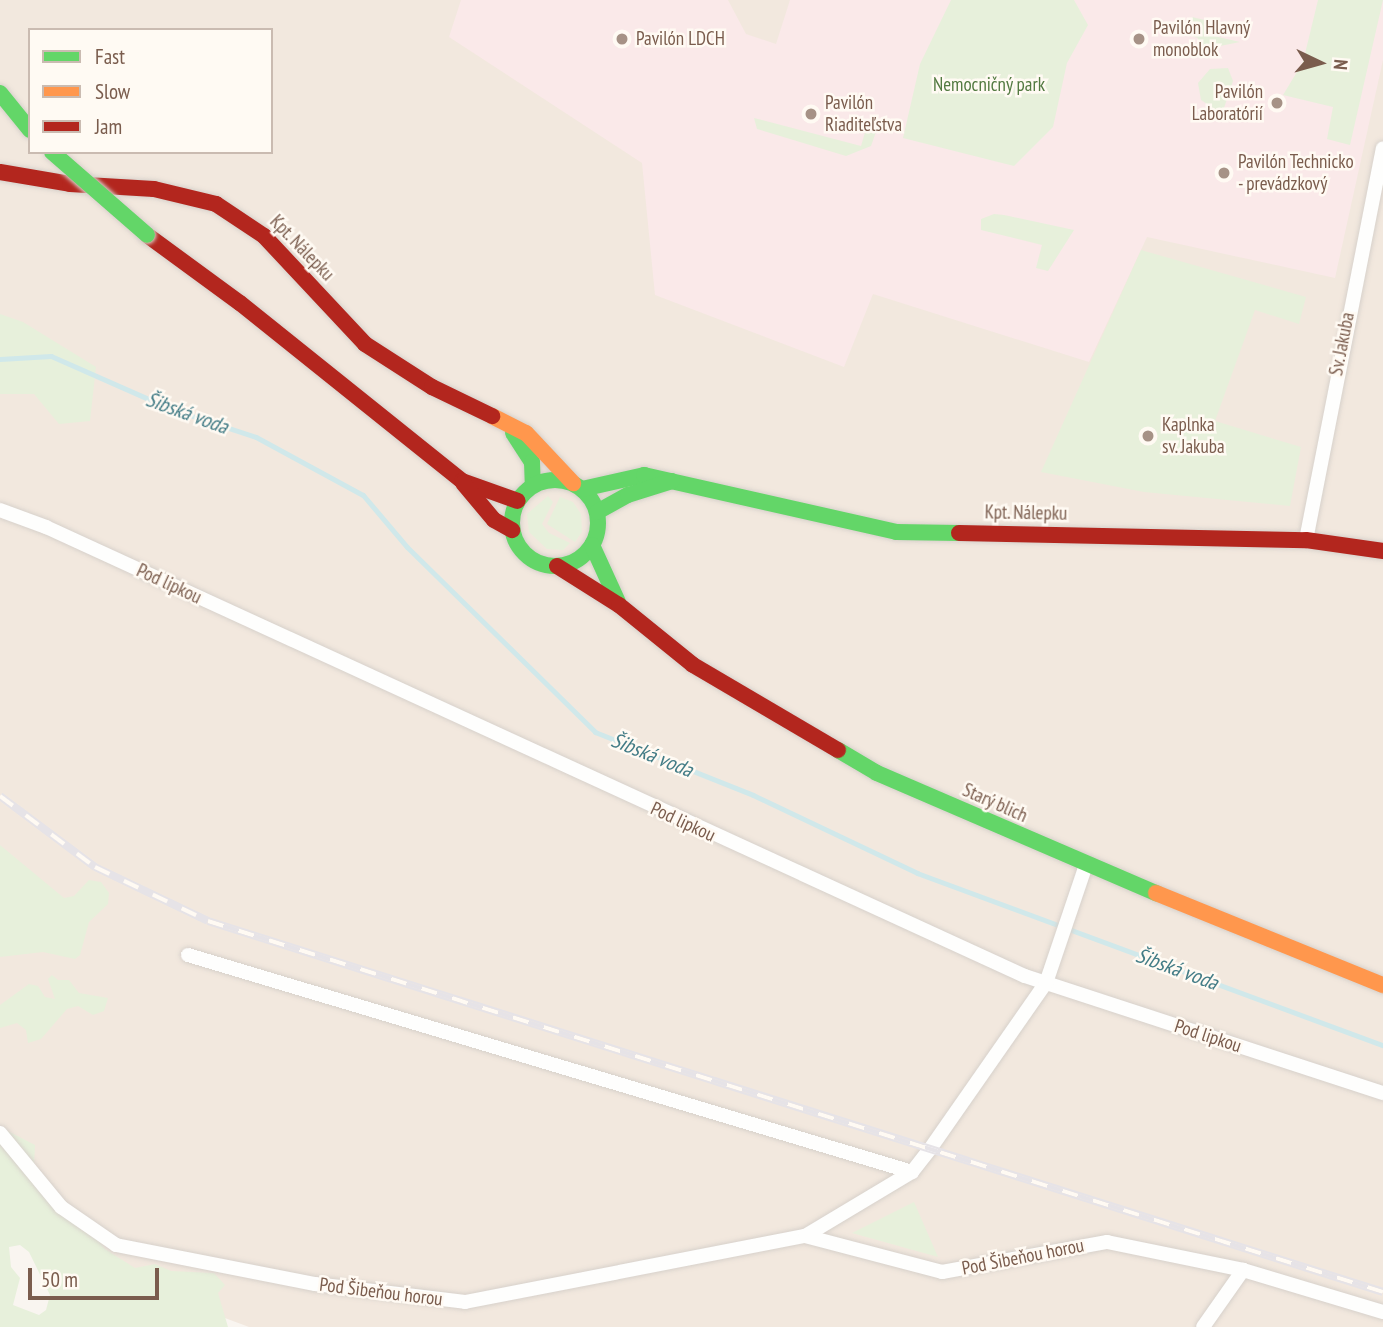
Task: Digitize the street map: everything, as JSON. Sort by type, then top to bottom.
[{"type":"main road","points":[[0,93],[24,124]]},
{"type":"main road","points":[[54,154],[147,235],[240,303],[462,481],[477,504],[512,530],[523,552],[533,560],[557,566],[583,556],[592,545],[597,512],[577,486],[546,480],[533,485],[518,501],[512,530]]},
{"type":"main road","name":"Kpt. Nálepku","points":[[0,172],[69,184],[154,189],[216,204],[264,236],[365,344],[432,387],[526,433],[577,486],[644,475],[896,532],[1306,540],[1383,551]]},
{"type":"main road","name":"Kpt. Nálepku","points":[[502,422],[528,454],[535,475],[533,485]]},
{"type":"main road","points":[[462,481],[518,501]]},
{"type":"main road","points":[[597,512],[628,495],[673,481]]},
{"type":"main road","name":"Starý blich","points":[[592,545],[620,605]]},
{"type":"main road","name":"Starý blich","points":[[557,566],[620,605],[693,665],[795,729],[877,774],[1086,865],[1383,985]]},
{"type":"street","name":"Sv. Jakuba","points":[[1306,540],[1378,197],[1383,149]]},
{"type":"street","name":"Pod lipkou","points":[[0,510],[46,527],[801,876],[1046,983],[1383,1093]]},
{"type":"street","name":"Pod Šibeňou horou","points":[[0,1133],[61,1207],[116,1245],[315,1284],[465,1302],[805,1236],[912,1172],[1046,983],[1086,865]]},
{"type":"street","points":[[188,955],[912,1172]]},
{"type":"street","name":"Pod Šibeňou horou","points":[[805,1236],[942,1272],[1107,1242],[1243,1270],[1383,1312]]},
{"type":"street","points":[[1203,1327],[1243,1270]]},
{"type":"shaded area","points":[[0,0],[1383,0],[1383,1327],[249,1327],[75,1262],[0,1224]]},
{"type":"shaded area","points":[[461,0],[728,0],[746,34],[776,44],[790,0],[1383,0],[1383,60],[1335,278],[1147,237],[1089,362],[873,294],[844,367],[655,295],[642,163],[449,37]]},
{"type":"green space","name":"Nemocničný park","points":[[951,0],[1074,0],[1088,25],[1067,63],[1053,127],[1014,166],[903,138],[920,64]]},
{"type":"green space","points":[[1318,0],[1383,0],[1350,145],[1327,139],[1333,107],[1283,95],[1303,62]]},
{"type":"green space","points":[[1192,17],[1217,23],[1214,36],[1240,42],[1195,51],[1198,38],[1188,35]]},
{"type":"green space","points":[[1228,68],[1233,81],[1222,114],[1201,100],[1198,83],[1210,69]]},
{"type":"green space","points":[[754,118],[861,146],[866,129],[876,132],[871,146],[846,156],[757,129]]},
{"type":"green space","points":[[994,214],[1074,230],[1048,271],[1036,268],[1042,245],[981,230],[981,219]]},
{"type":"green space","points":[[1141,250],[1306,297],[1299,324],[1255,310],[1215,421],[1301,447],[1290,506],[1144,492],[1041,472]]},
{"type":"green space","points":[[0,314],[23,322],[96,367],[90,421],[59,424],[34,394],[0,394]]},
{"type":"green space","points":[[548,496],[553,502],[542,524],[549,533],[570,543],[563,550],[547,549],[529,532],[527,514]]},
{"type":"green space","points":[[560,497],[573,502],[581,514],[582,532],[575,542],[547,524]]},
{"type":"green space","points":[[0,845],[64,898],[74,896],[89,880],[101,882],[109,893],[108,904],[89,922],[80,955],[75,959],[43,952],[0,957]]},
{"type":"green space","points":[[52,975],[58,980],[69,980],[79,993],[108,998],[104,1011],[93,1015],[78,1006],[67,1009],[41,1039],[28,1043],[26,1030],[17,1023],[0,1028],[0,1005],[29,984],[38,986],[45,997],[55,999],[48,979]]},
{"type":"green space","points":[[0,1127],[35,1145],[34,1166],[45,1188],[83,1221],[105,1249],[135,1268],[155,1264],[171,1271],[214,1273],[225,1285],[218,1293],[228,1327],[0,1327]],"holes":[[[20,1245],[29,1252],[50,1295],[46,1310],[39,1315],[13,1305],[20,1278],[11,1267],[9,1247]]]},
{"type":"green space","points":[[914,1202],[938,1257],[852,1233]]},
{"type":"waterway","name":"Šibská voda","points":[[0,359],[51,356],[171,409],[256,437],[363,495],[407,547],[595,732],[753,795],[917,873],[1383,1045]]},
{"type":"railway","points":[[0,796],[95,867],[208,921],[1383,1292]]},
{"type":"traffic: fast","points":[[0,93],[28,128]]},
{"type":"traffic: fast","points":[[54,154],[147,235]]},
{"type":"traffic: fast","points":[[513,433],[532,462],[533,485]]},
{"type":"traffic: fast","points":[[582,489],[644,475],[896,532],[959,533]]},
{"type":"traffic: fast","points":[[555,480],[579,487],[591,499],[598,523],[591,547],[579,559],[555,566],[531,559],[519,547],[512,523],[519,499],[531,487],[555,480]]},
{"type":"traffic: fast","points":[[597,512],[628,495],[672,481]]},
{"type":"traffic: fast","points":[[592,545],[618,602]]},
{"type":"traffic: fast","points":[[838,750],[877,773],[1156,893]]},
{"type":"traffic: slow","points":[[492,416],[526,433],[573,483]]},
{"type":"traffic: slow","points":[[1156,893],[1383,985]]},
{"type":"traffic: jam","points":[[0,172],[70,184],[154,189],[216,204],[264,236],[365,344],[432,387],[492,416]]},
{"type":"traffic: jam","points":[[147,235],[240,303],[462,481],[518,501]]},
{"type":"traffic: jam","points":[[463,483],[494,520],[512,530]]},
{"type":"traffic: jam","points":[[959,533],[1306,540],[1383,551]]},
{"type":"traffic: jam","points":[[557,566],[619,605],[693,665],[838,750]]},
{"type":"place","name":"Pavilón LDCH","points":[[622,39]]},
{"type":"place","name":"Pavilón Hlavný monoblok","points":[[1139,39]]},
{"type":"place","name":"Pavilón Laboratórií","points":[[1277,103]]},
{"type":"place","name":"Pavilón Riaditeľstva","points":[[811,114]]},
{"type":"place","name":"Pavilón Technicko - prevádzkový","points":[[1224,173]]},
{"type":"place","name":"Kaplnka sv. Jakuba","points":[[1148,436]]}]
